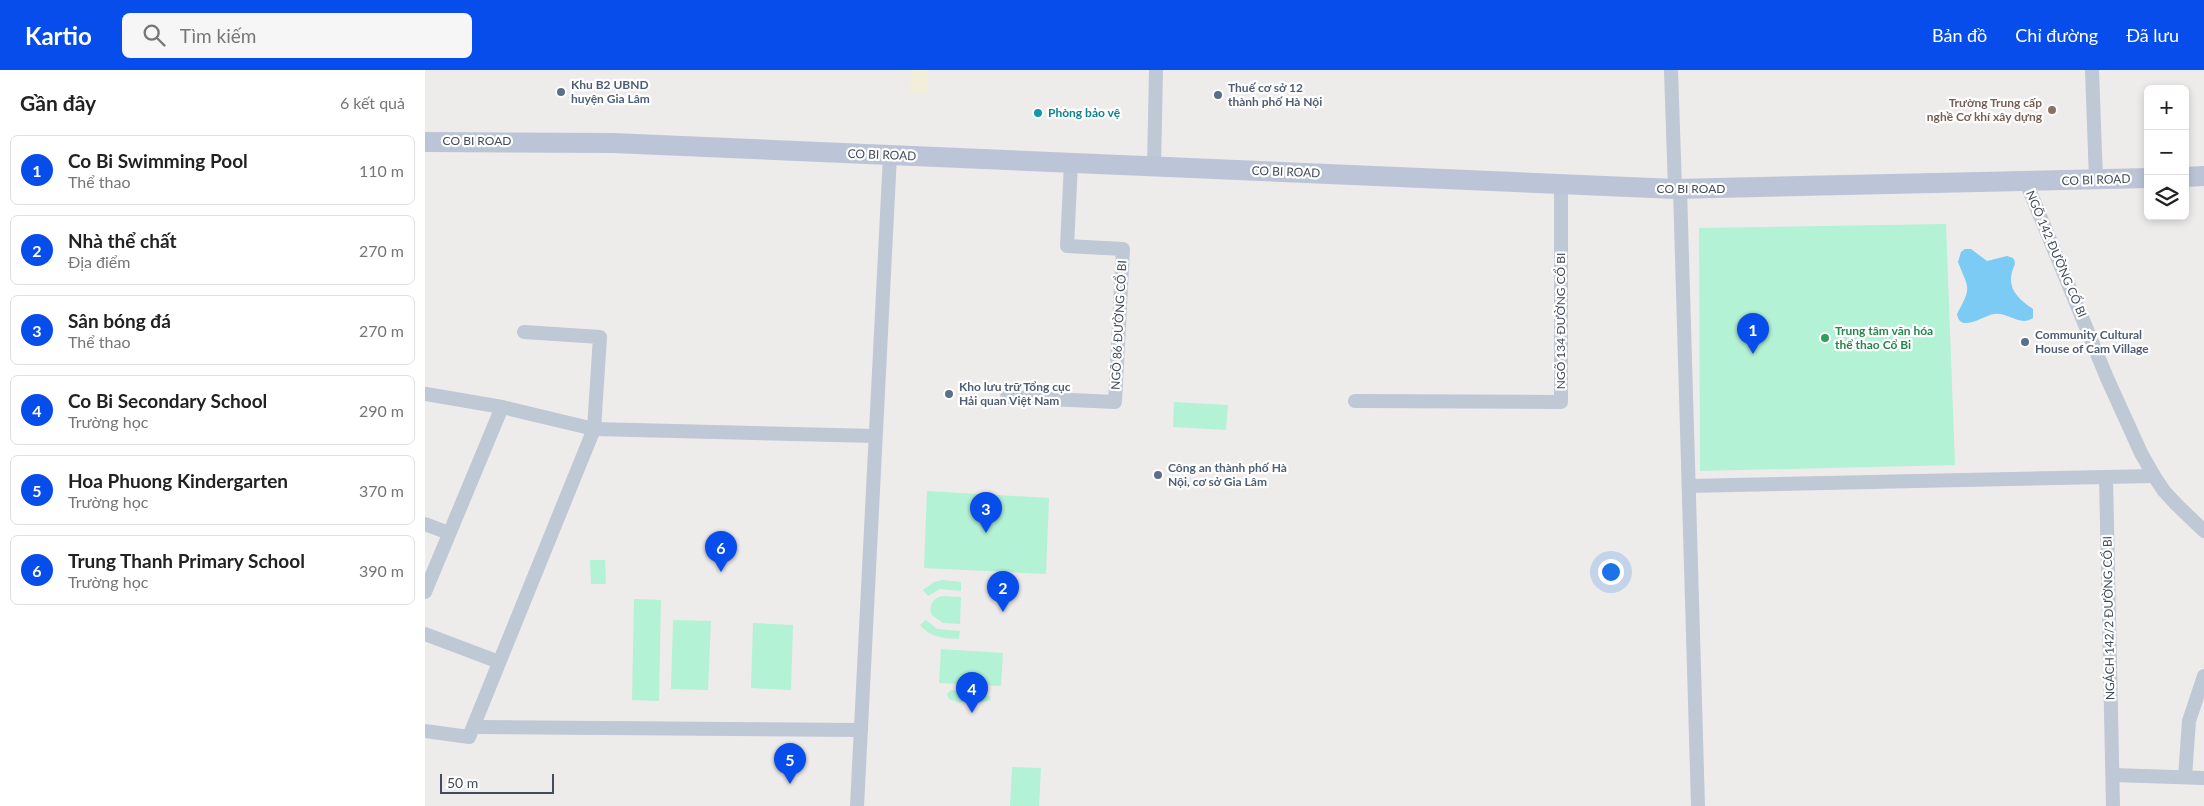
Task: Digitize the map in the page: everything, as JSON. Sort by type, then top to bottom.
[{"type":"main road","name":"CO BI ROAD","points":[[425,142],[605,143],[1677,189],[2144,178]]},
{"type":"main road","points":[[2189,177],[2204,176]]},
{"type":"street","points":[[1154,167],[1156,70]]},
{"type":"street","points":[[1671,70],[1689,486],[1699,806]]},
{"type":"street","points":[[2092,70],[2096,180]]},
{"type":"street","points":[[857,806],[890,155]]},
{"type":"street","name":"NGÕ 86 ĐƯỜNG CỔ BI","points":[[1007,397],[1115,402],[1123,249],[1067,246],[1071,163]]},
{"type":"street","name":"NGÕ 142 ĐƯỜNG CỔ BI","points":[[2026,182],[2107,378],[2154,476],[2176,504],[2204,530]]},
{"type":"street","name":"NGÕ 134 ĐƯỜNG CỔ BI","points":[[1355,401],[1561,402],[1561,184]]},
{"type":"street","points":[[425,731],[469,737],[594,429],[600,337],[524,332]]},
{"type":"street","points":[[426,394],[502,407],[594,429],[875,436]]},
{"type":"street","points":[[425,592],[502,407]]},
{"type":"street","points":[[1689,486],[2154,476]]},
{"type":"street","name":"NGÁCH 142/2 ĐƯỜNG CỔ BI","points":[[2106,477],[2113,806]]},
{"type":"street","points":[[425,524],[449,533]]},
{"type":"street","points":[[425,634],[499,662]]},
{"type":"street","points":[[2185,778],[2189,721],[2204,676]]},
{"type":"street","points":[[473,727],[861,730]]},
{"type":"street","points":[[2113,775],[2204,778]]},
{"type":"green space","name":"Trung tâm văn hóa thể thao Cổ Bi","points":[[1946,224],[1955,465],[1700,471],[1699,228]]},
{"type":"green space","points":[[1174,402],[1228,405],[1226,430],[1173,427]]},
{"type":"green space","points":[[927,491],[1049,498],[1046,574],[924,568]]},
{"type":"green space","points":[[590,560],[605,560],[606,584],[591,584]]},
{"type":"green space","points":[[943,580],[961,582],[961,591],[940,589],[928,596],[923,590],[934,582]]},
{"type":"green space","points":[[942,596],[961,597],[960,624],[943,623],[932,615],[932,603]]},
{"type":"green space","points":[[634,599],[661,600],[659,701],[632,700]]},
{"type":"green space","points":[[673,620],[711,621],[708,690],[671,689]]},
{"type":"green space","points":[[926,620],[937,629],[960,631],[959,639],[943,638],[929,633],[920,625]]},
{"type":"green space","points":[[753,623],[793,625],[791,690],[751,688]]},
{"type":"green space","points":[[941,649],[1003,653],[1001,686],[939,683]]},
{"type":"green space","points":[[951,690],[990,696],[991,700],[978,703],[974,697],[968,696],[960,703],[949,699],[947,694]]},
{"type":"green space","points":[[1012,767],[1041,768],[1039,806],[1010,806]]},
{"type":"sand","points":[[911,70],[928,70],[927,93],[910,92]]},
{"type":"water","points":[[1965,249],[1971,249],[1987,261],[2007,256],[2013,258],[2015,264],[2011,276],[2012,287],[2018,297],[2033,309],[2033,318],[2023,321],[1994,314],[1973,322],[1963,323],[1959,320],[1957,314],[1967,293],[1967,288],[1958,262],[1961,252]]},
{"type":"place","name":"Khu B2 UBND huyện Gia Lâm","points":[[561,92]]},
{"type":"place","name":"Thuế cơ sở 12 thành phố Hà Nội","points":[[1218,95]]},
{"type":"place","name":"Trường Trung cấp nghề Cơ khí xây dựng","points":[[2052,110]]},
{"type":"place","name":"Phòng bảo vệ","points":[[1038,113]]},
{"type":"place","name":"Trung tâm văn hóa thể thao Cổ Bi","points":[[1825,338]]},
{"type":"place","name":"Community Cultural House of Cam Village","points":[[2025,342]]},
{"type":"place","name":"Co Bi Swimming Pool","points":[[1753,354]]},
{"type":"place","name":"Kho lưu trữ Tổng cục Hải quan Việt Nam","points":[[949,394]]},
{"type":"place","name":"Công an thành phố Hà Nội, cơ sở Gia Lâm","points":[[1158,475]]},
{"type":"place","name":"Sân bóng đá","points":[[986,533]]},
{"type":"place","name":"Trung Thanh Primary School","points":[[721,572]]},
{"type":"place","name":"Nhà thể chất","points":[[1003,612]]},
{"type":"place","name":"Co Bi Secondary School","points":[[972,713]]},
{"type":"place","name":"Hoa Phuong Kindergarten","points":[[790,784]]}]
